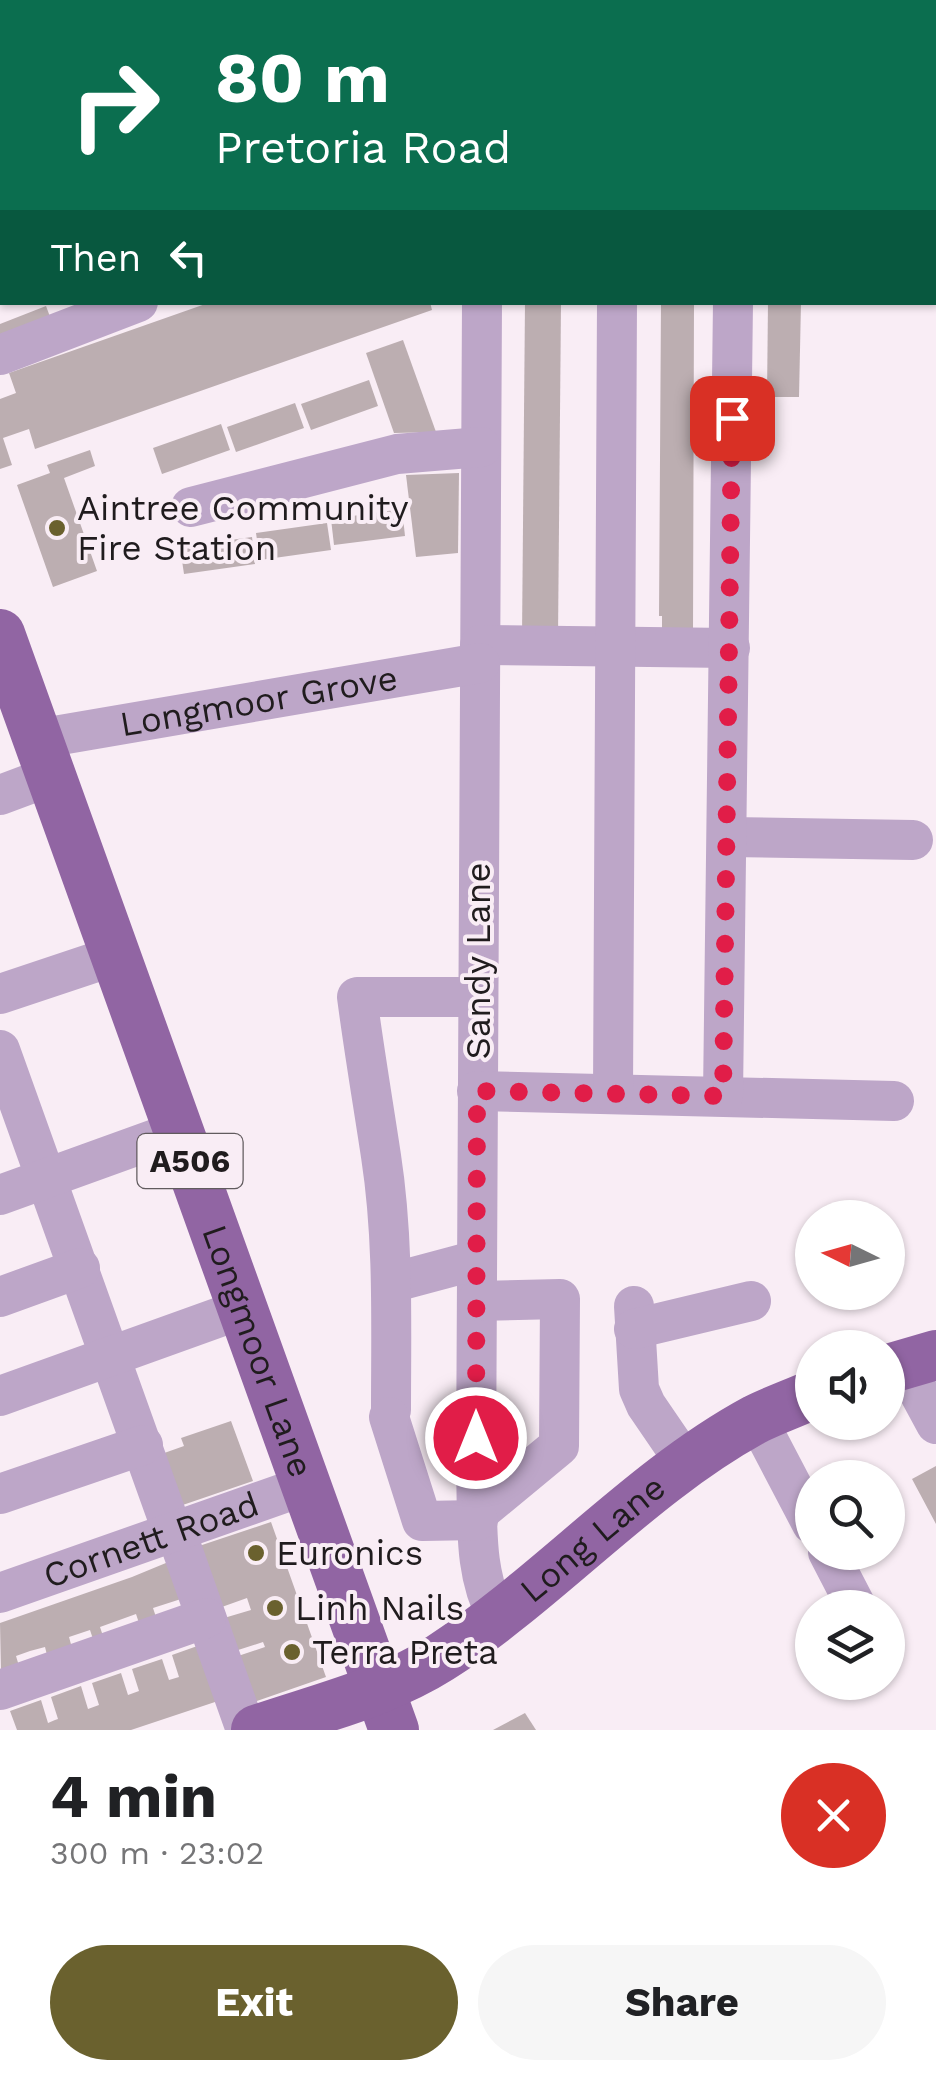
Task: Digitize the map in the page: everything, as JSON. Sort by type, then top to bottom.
[{"type":"main road","name":"Longmoor Lane","points":[[0,634],[386,1709]]},
{"type":"main road","name":"Long Lane","points":[[256,1730],[386,1709],[435,1661],[687,1464],[756,1419],[795,1402]]},
{"type":"street","points":[[0,355],[130,305]]},
{"type":"street","name":"Sandy Lane","points":[[482,305],[478,1516],[480,1573],[497,1616]]},
{"type":"street","points":[[612,1094],[618,305]]},
{"type":"street","points":[[723,1096],[733,305]]},
{"type":"street","points":[[191,506],[398,454],[481,447]]},
{"type":"street","name":"Longmoor Grove","points":[[0,795],[44,758],[480,654],[615,647],[730,648]]},
{"type":"street","points":[[728,837],[913,840]]},
{"type":"street","points":[[0,994],[116,954]]},
{"type":"street","points":[[477,1301],[560,1299],[559,1446],[478,1516],[422,1522],[390,1414],[391,1284],[381,1156],[357,996],[478,998]]},
{"type":"street","points":[[0,1050],[7,1092],[47,1178],[246,1730]]},
{"type":"street","points":[[477,1091],[894,1101]]},
{"type":"street","points":[[0,1195],[180,1130]]},
{"type":"street","points":[[391,1284],[477,1260]]},
{"type":"street","points":[[0,1297],[80,1268]]},
{"type":"street","points":[[687,1464],[639,1389],[634,1318],[751,1301]]},
{"type":"street","points":[[0,1396],[242,1309]]},
{"type":"street","points":[[909,1362],[936,1424]]},
{"type":"street","points":[[756,1419],[795,1492]]},
{"type":"street","points":[[0,1494],[143,1445]]},
{"type":"street","name":"Cornett Road","points":[[0,1593],[304,1486]]},
{"type":"street","points":[[0,1690],[206,1618]]},
{"type":"building","points":[[202,305],[431,305],[432,310],[35,449],[29,429],[3,438],[12,465],[0,469],[0,399],[16,393],[9,373]]},
{"type":"building","points":[[525,305],[561,305],[558,637],[522,637]]},
{"type":"building","points":[[661,305],[694,305],[693,632],[662,637]]},
{"type":"building","points":[[768,305],[801,305],[799,397],[767,397]]},
{"type":"building","points":[[46,306],[52,322],[0,342],[0,324]]},
{"type":"building","points":[[403,340],[436,432],[394,433],[366,353]]},
{"type":"building","points":[[369,380],[378,406],[311,430],[301,404]]},
{"type":"building","points":[[295,403],[304,428],[236,452],[227,427]]},
{"type":"building","points":[[221,424],[230,450],[162,474],[153,448]]},
{"type":"building","name":"Aintree Community Fire Station","points":[[90,450],[95,466],[64,478],[97,571],[53,587],[17,485],[50,473],[47,465]]},
{"type":"building","points":[[459,473],[458,553],[416,557],[406,475]]},
{"type":"building","points":[[402,509],[405,536],[334,545],[331,519]]},
{"type":"building","points":[[327,523],[331,550],[260,560],[256,533]]},
{"type":"building","points":[[252,537],[255,564],[184,574],[180,547]]},
{"type":"building","points":[[231,1421],[253,1481],[171,1509],[153,1457],[184,1446],[181,1438]]},
{"type":"building","points":[[936,1466],[936,1524],[912,1479]]},
{"type":"building","points":[[271,1522],[326,1677],[254,1702],[238,1656],[265,1647],[263,1642],[235,1651],[224,1618],[251,1610],[247,1598],[219,1608],[193,1548]]},
{"type":"building","points":[[178,1558],[181,1599],[153,1608],[156,1617],[139,1623],[136,1614],[100,1627],[103,1636],[93,1639],[90,1630],[69,1637],[72,1648],[47,1655],[45,1647],[30,1651],[16,1656],[19,1666],[1,1671],[0,1623]]},
{"type":"building","points":[[203,1644],[227,1698],[131,1730],[17,1730],[10,1711],[41,1700],[48,1723],[58,1719],[51,1697],[81,1686],[88,1709],[99,1705],[92,1683],[121,1673],[128,1695],[139,1691],[132,1669],[162,1659],[169,1680],[179,1677],[172,1655]]},
{"type":"building","points":[[525,1713],[536,1730],[493,1730]]},
{"type":"place","name":"Aintree Community Fire Station","points":[[57,528]]},
{"type":"place","name":"Euronics","points":[[256,1553]]},
{"type":"place","name":"Linh Nails","points":[[275,1608]]},
{"type":"place","name":"Terra Preta","points":[[292,1652]]},
{"type":"route","points":[[476,1438],[477,1091],[723,1096],[732,418]]}]
